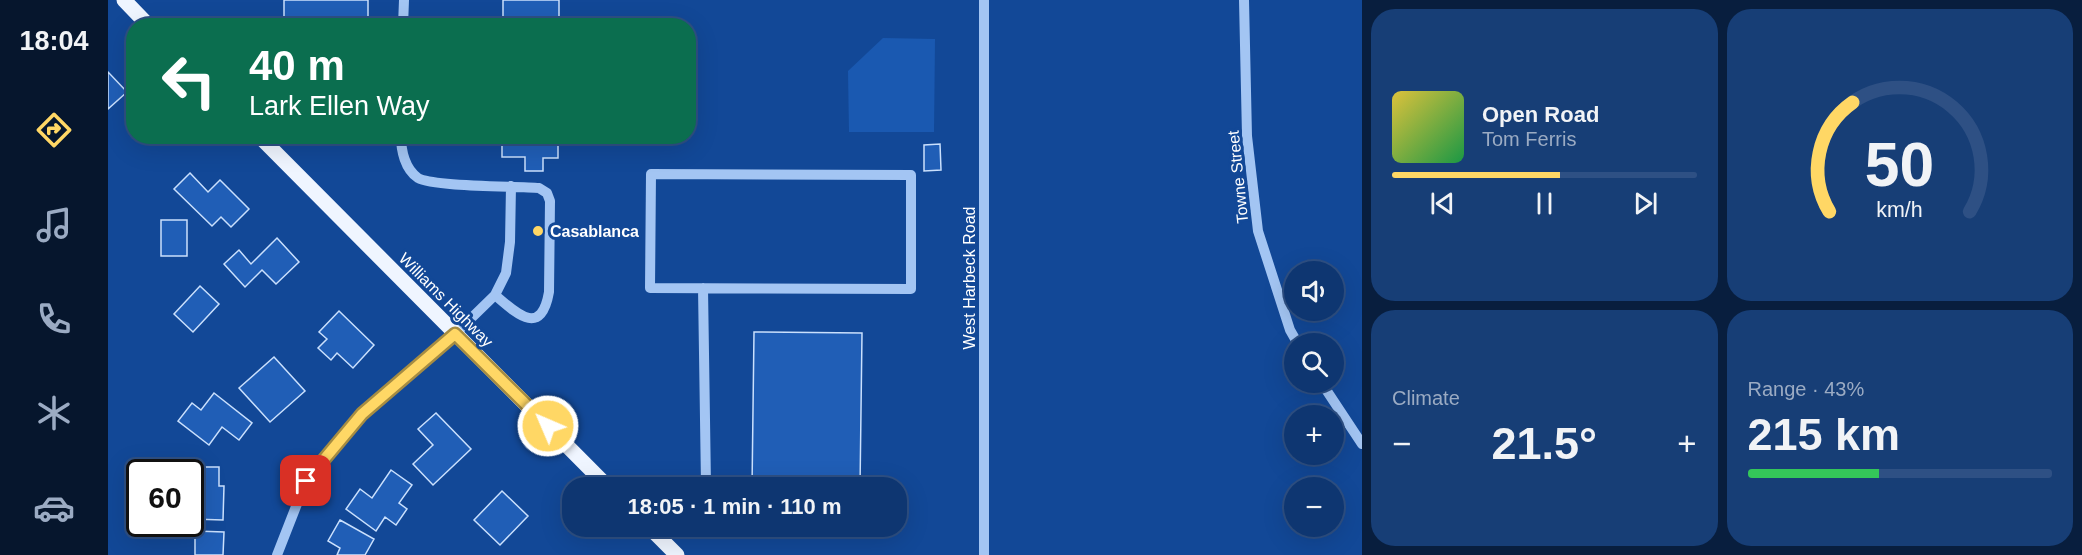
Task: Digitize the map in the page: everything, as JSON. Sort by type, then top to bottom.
[{"type":"main road","points":[[124,0],[141,18]]},
{"type":"main road","name":"Williams Highway","points":[[267,144],[598,477]]},
{"type":"main road","points":[[668,537],[677,555]]},
{"type":"street","points":[[403,18],[404,0]]},
{"type":"street","name":"West Harbeck Road","points":[[984,0],[984,555]]},
{"type":"street","name":"Towne Street","points":[[1244,0],[1247,136],[1258,231],[1292,333]]},
{"type":"street","points":[[401,144],[401,150],[409,168],[418,178],[435,183],[538,188],[547,193],[550,201],[547,307],[539,316],[528,319],[520,316],[495,295]]},
{"type":"street","points":[[651,174],[911,175],[911,289],[703,288],[650,288],[651,174]]},
{"type":"street","points":[[277,555],[306,481],[362,414],[455,334],[495,295],[506,273],[510,242],[511,186]]},
{"type":"street","points":[[703,288],[706,477]]},
{"type":"street","points":[[1328,393],[1362,444]]},
{"type":"shaded area","points":[[883,38],[935,39],[934,132],[849,132],[848,71]]},
{"type":"building","points":[[284,0],[368,0],[368,18],[284,18]]},
{"type":"building","points":[[503,0],[559,0],[559,18],[503,18]]},
{"type":"building","points":[[108,72],[126,93],[108,109]]},
{"type":"building","points":[[502,144],[558,144],[558,158],[543,158],[543,171],[525,171],[525,157],[502,157]]},
{"type":"building","points":[[940,144],[941,170],[924,171],[924,145]]},
{"type":"building","points":[[190,173],[208,192],[220,180],[249,209],[231,227],[221,217],[212,226],[174,189]]},
{"type":"building","points":[[161,220],[187,220],[187,256],[161,256]]},
{"type":"building","points":[[277,238],[299,262],[276,284],[262,270],[245,287],[224,264],[239,250],[251,264]]},
{"type":"building","points":[[200,286],[219,304],[193,332],[174,314]]},
{"type":"building","points":[[339,311],[374,345],[353,368],[337,353],[331,360],[318,348],[327,339],[319,332]]},
{"type":"building","points":[[754,332],[862,333],[860,477],[752,477]]},
{"type":"building","points":[[274,357],[305,391],[270,422],[239,388]]},
{"type":"building","points":[[214,393],[252,423],[239,440],[222,427],[209,445],[178,421],[192,403],[201,410]]},
{"type":"building","points":[[436,413],[471,449],[433,485],[413,464],[433,445],[418,429]]},
{"type":"building","points":[[204,467],[219,467],[219,486],[224,486],[223,520],[204,519]]},
{"type":"building","points":[[391,470],[412,485],[399,503],[407,509],[396,525],[385,517],[376,531],[346,509],[360,489],[372,498]]},
{"type":"building","points":[[502,491],[528,516],[500,545],[474,520]]},
{"type":"building","points":[[340,520],[374,539],[365,555],[337,555],[340,548],[328,541]]},
{"type":"building","points":[[204,531],[224,532],[223,555],[195,555],[195,537],[204,537]]},
{"type":"building","points":[[752,537],[860,537],[860,538]]},
{"type":"place","name":"Casablanca","points":[[538,231]]},
{"type":"route","points":[[306,481],[362,414],[455,334],[548,426]]}]
